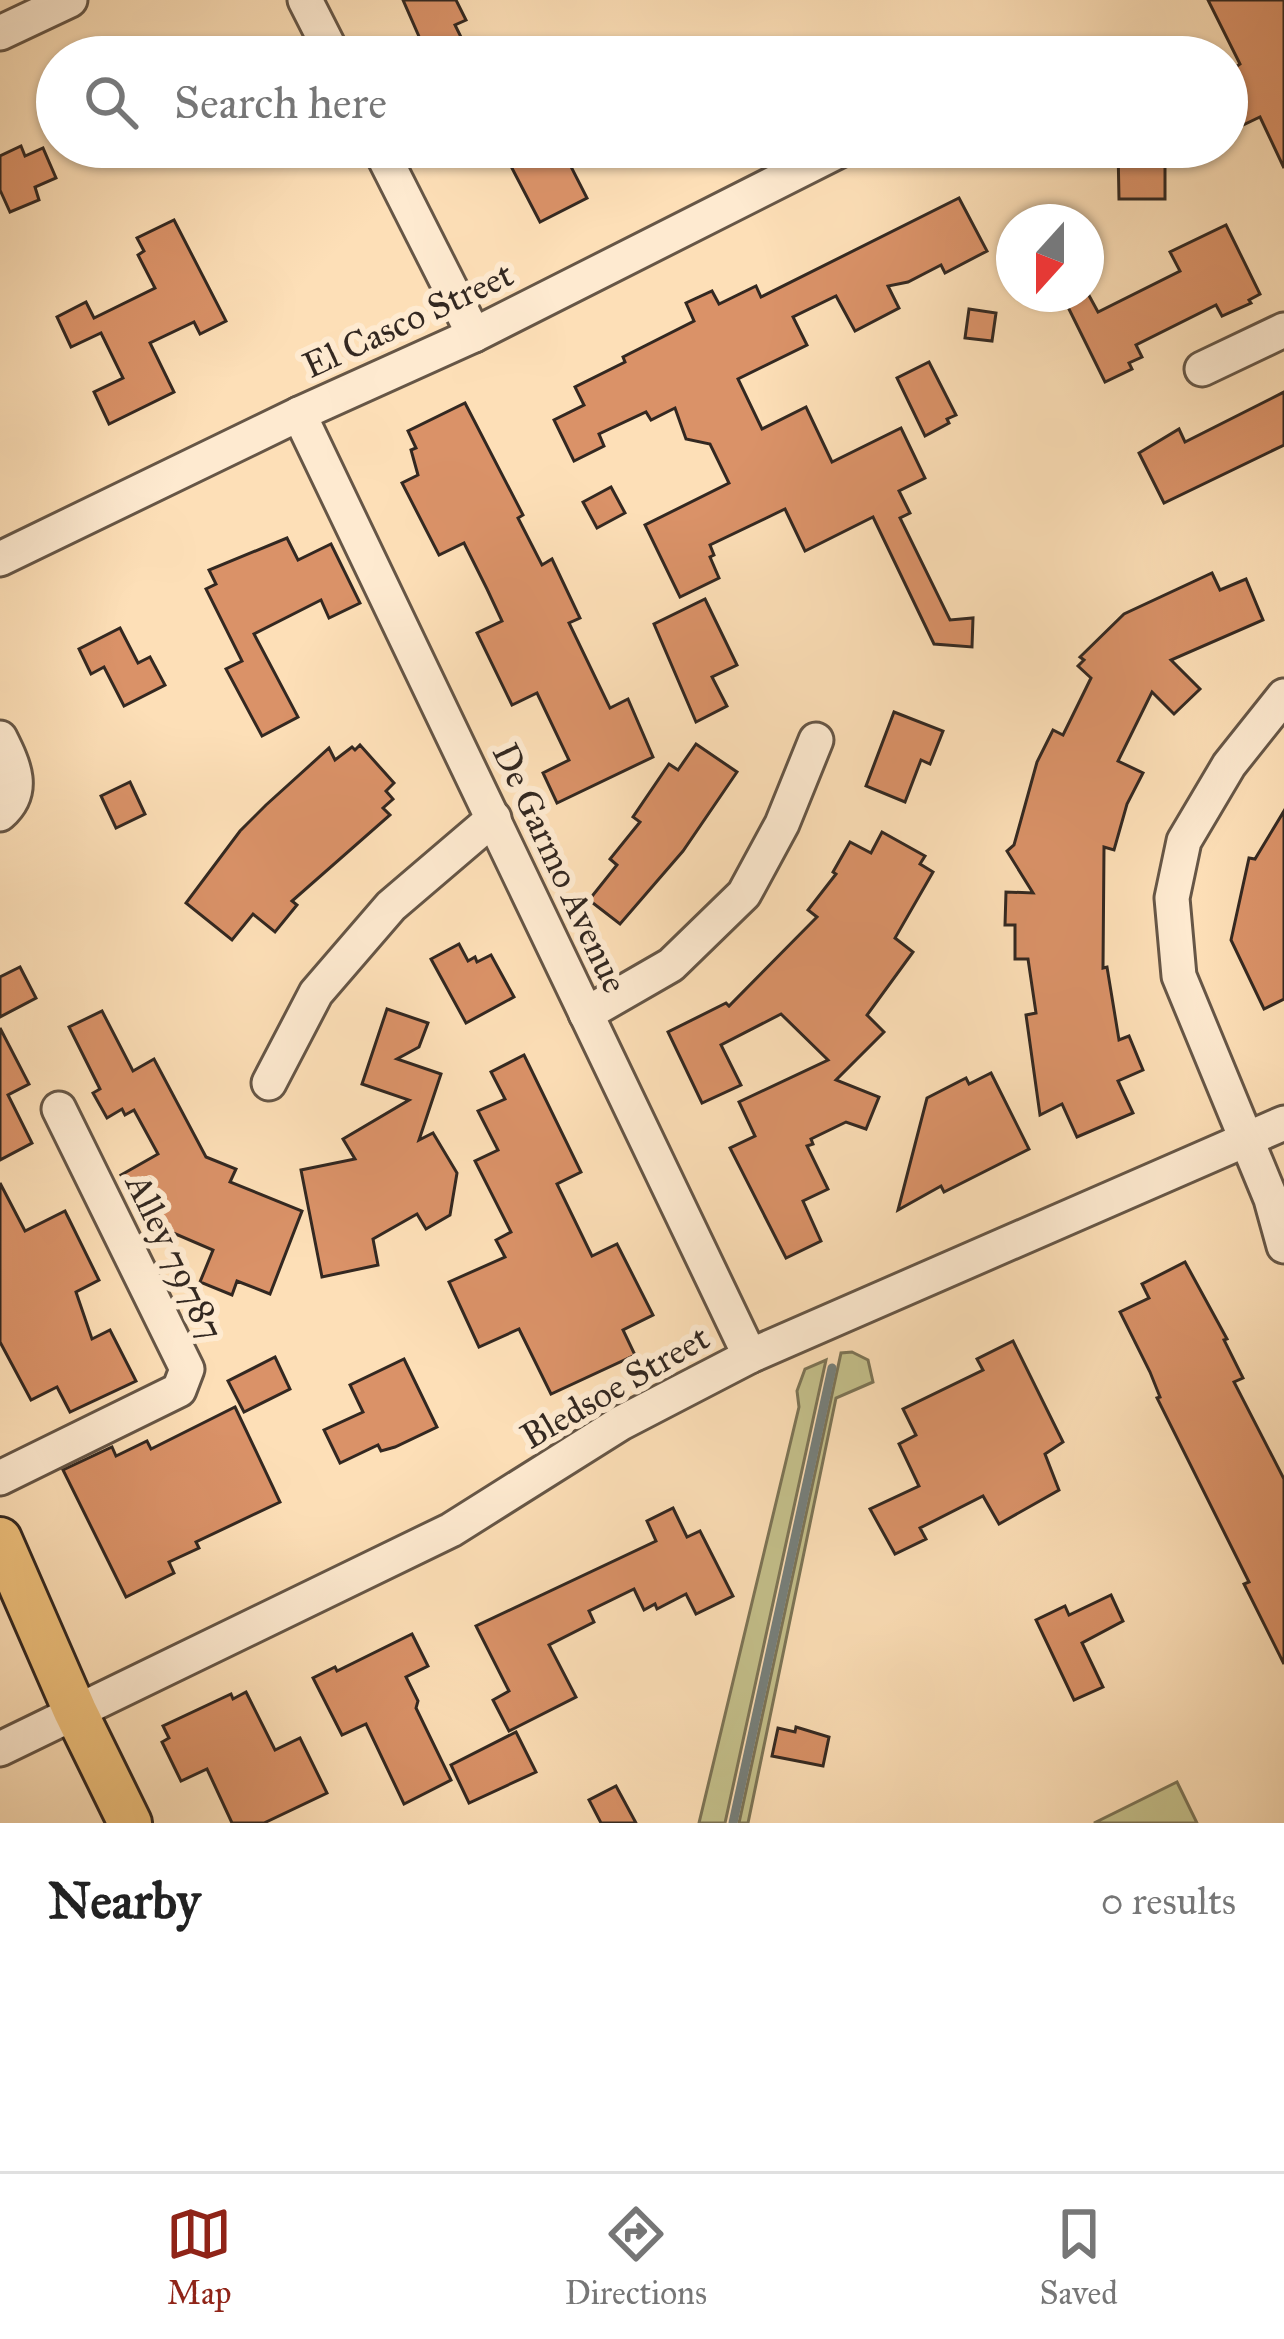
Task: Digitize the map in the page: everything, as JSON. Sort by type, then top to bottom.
[{"type":"main road","points":[[0,1539],[130,1823]]},
{"type":"street","points":[[0,33],[70,0]]},
{"type":"street","points":[[305,0],[323,36]]},
{"type":"street","points":[[390,168],[474,335]]},
{"type":"street","name":"El Casco Street","points":[[0,559],[474,335],[804,168]]},
{"type":"street","points":[[1202,369],[1284,330]]},
{"type":"street","name":"De Garmo Avenue","points":[[299,414],[750,1355]]},
{"type":"street","points":[[1284,696],[1229,765],[1184,841],[1172,898],[1179,976],[1248,1140],[1284,1246]]},
{"type":"street","points":[[0,738],[17,781],[11,804],[0,814]]},
{"type":"street","points":[[586,1014],[671,965],[744,894],[782,824],[816,740]]},
{"type":"street","points":[[269,1082],[316,993],[391,907],[494,818]]},
{"type":"street","name":"Alley 79787","points":[[0,1478],[178,1390],[187,1369],[59,1109]]},
{"type":"street","name":"Bledsoe Street","points":[[0,1749],[451,1530],[621,1423],[750,1355],[1284,1123]]},
{"type":"shaded area","points":[[852,1352],[868,1360],[873,1382],[836,1398],[748,1823],[739,1823],[841,1353]]},
{"type":"shaded area","points":[[826,1360],[725,1823],[699,1823],[799,1407],[797,1391],[805,1369]]},
{"type":"shaded area","points":[[1177,1782],[1197,1823],[1094,1823]]},
{"type":"building","points":[[403,0],[456,0],[466,20],[455,25],[460,36],[419,36]]},
{"type":"building","points":[[1208,0],[1284,0],[1284,168],[1260,117],[1248,123],[1248,36],[1226,36]]},
{"type":"building","points":[[21,146],[25,156],[36,151],[36,168],[52,168],[56,178],[35,187],[39,200],[10,212],[0,190],[0,156]]},
{"type":"building","points":[[512,168],[572,168],[587,198],[540,222]]},
{"type":"building","points":[[1118,168],[1165,168],[1165,199],[1119,199]]},
{"type":"building","points":[[959,198],[987,251],[945,273],[941,265],[908,282],[888,286],[899,308],[855,331],[836,296],[793,317],[807,345],[738,379],[762,429],[806,407],[832,462],[901,428],[925,478],[899,491],[910,513],[900,518],[950,620],[973,618],[972,647],[934,644],[873,517],[805,551],[785,509],[710,545],[719,578],[680,597],[645,525],[729,483],[710,444],[686,439],[675,408],[651,420],[646,412],[599,434],[604,446],[574,461],[554,420],[584,405],[575,387],[694,321],[686,303],[712,291],[719,304],[756,286],[761,297]]},
{"type":"building","points":[[174,220],[226,321],[200,334],[194,322],[150,343],[174,392],[109,424],[94,392],[123,378],[101,333],[71,347],[57,317],[86,302],[94,318],[155,288],[138,255],[144,251],[137,238]]},
{"type":"building","points":[[1226,225],[1260,294],[1222,316],[1216,305],[1136,345],[1142,357],[1129,363],[1132,369],[1105,382],[1070,312],[1104,312],[1180,271],[1170,252]]},
{"type":"building","points":[[969,309],[996,313],[992,341],[965,338]]},
{"type":"building","points":[[929,362],[956,415],[925,436],[897,378]]},
{"type":"building","points":[[1284,392],[1284,445],[1164,503],[1139,453],[1179,429],[1185,442]]},
{"type":"building","points":[[465,403],[523,515],[518,518],[542,565],[552,559],[580,618],[569,623],[610,708],[628,699],[653,757],[557,803],[543,773],[569,760],[537,693],[512,705],[477,633],[502,621],[487,589],[464,543],[439,555],[402,483],[418,475],[411,450],[416,448],[408,431]]},
{"type":"building","points":[[611,487],[625,513],[597,528],[583,502]]},
{"type":"building","points":[[287,538],[298,560],[331,544],[360,603],[329,618],[321,600],[254,634],[298,717],[262,736],[226,669],[242,661],[206,589],[216,584],[209,570]]},
{"type":"building","points":[[1212,573],[1220,590],[1246,579],[1263,620],[1171,660],[1200,689],[1174,714],[1152,692],[1118,761],[1143,773],[1127,804],[1114,850],[1104,847],[1103,968],[1107,967],[1119,1040],[1129,1036],[1143,1070],[1118,1081],[1133,1113],[1077,1137],[1062,1104],[1040,1115],[1026,1015],[1036,1013],[1028,959],[1015,959],[1015,925],[1005,925],[1006,892],[1033,893],[1007,851],[1014,845],[1037,762],[1053,730],[1063,735],[1091,678],[1078,666],[1084,660],[1080,657],[1124,614]]},
{"type":"building","points":[[705,599],[737,665],[712,677],[727,706],[696,722],[654,624]]},
{"type":"building","points":[[120,628],[138,663],[150,657],[165,685],[124,706],[104,667],[91,674],[79,649]]},
{"type":"building","points":[[894,712],[943,731],[930,764],[921,760],[905,802],[866,786]]},
{"type":"building","points":[[696,744],[737,772],[683,851],[620,924],[589,900],[617,865],[610,859],[640,822],[633,817],[669,764],[678,770]]},
{"type":"building","points":[[360,745],[394,783],[386,791],[393,799],[383,808],[390,815],[292,901],[297,905],[275,932],[253,914],[232,940],[186,903],[240,831],[266,805],[329,748],[335,760]]},
{"type":"building","points":[[130,782],[145,814],[116,828],[101,796]]},
{"type":"building","points":[[1284,811],[1284,999],[1264,1009],[1231,940],[1249,858],[1255,859]]},
{"type":"building","points":[[882,832],[925,856],[920,864],[933,872],[895,938],[913,952],[867,1015],[884,1032],[836,1080],[879,1097],[866,1129],[846,1122],[811,1139],[813,1144],[807,1146],[828,1189],[803,1201],[821,1241],[786,1258],[730,1148],[755,1136],[739,1102],[828,1060],[781,1014],[721,1045],[741,1085],[702,1103],[668,1032],[726,1003],[729,1006],[817,917],[808,910],[836,874],[850,842],[871,853]]},
{"type":"building","points":[[459,944],[468,961],[491,955],[514,997],[466,1023],[431,959]]},
{"type":"building","points":[[20,967],[36,998],[0,1017],[0,977]]},
{"type":"building","points":[[387,1009],[428,1023],[419,1047],[397,1059],[441,1074],[419,1140],[433,1133],[457,1173],[450,1215],[426,1229],[417,1214],[373,1239],[378,1265],[322,1277],[301,1170],[355,1159],[343,1139],[409,1100],[362,1084]]},
{"type":"building","points":[[102,1011],[133,1071],[154,1059],[206,1157],[236,1169],[230,1182],[302,1211],[270,1294],[237,1281],[232,1295],[200,1282],[213,1250],[150,1223],[121,1175],[158,1154],[134,1110],[125,1115],[122,1109],[107,1118],[93,1093],[100,1089],[69,1027]]},
{"type":"building","points":[[0,1028],[29,1084],[8,1095],[32,1143],[0,1160]]},
{"type":"building","points":[[524,1055],[581,1172],[557,1184],[592,1256],[617,1244],[653,1315],[623,1330],[635,1355],[551,1394],[519,1329],[479,1347],[449,1282],[505,1257],[496,1240],[511,1232],[475,1161],[498,1150],[478,1111],[505,1099],[491,1072]]},
{"type":"building","points":[[991,1073],[1029,1149],[944,1192],[941,1186],[898,1210],[927,1098],[966,1078],[969,1084]]},
{"type":"building","points":[[0,1183],[25,1231],[65,1211],[99,1280],[76,1292],[92,1339],[110,1330],[136,1381],[70,1412],[57,1387],[31,1400],[0,1342]]},
{"type":"building","points":[[1185,1262],[1227,1339],[1243,1378],[1234,1382],[1284,1479],[1284,1664],[1120,1312],[1149,1298],[1142,1284]]},
{"type":"building","points":[[1013,1341],[1063,1442],[1045,1454],[1059,1490],[999,1524],[983,1496],[920,1528],[926,1539],[895,1554],[870,1509],[919,1486],[899,1444],[916,1435],[903,1409],[983,1370],[977,1359]]},
{"type":"building","points":[[275,1357],[290,1389],[244,1412],[228,1381]]},
{"type":"building","points":[[404,1359],[437,1427],[395,1447],[381,1451],[378,1445],[340,1463],[324,1430],[363,1412],[350,1385]]},
{"type":"building","points":[[235,1407],[280,1502],[196,1542],[199,1548],[169,1562],[174,1573],[126,1597],[63,1470],[112,1447],[116,1456],[147,1441],[151,1449]]},
{"type":"building","points":[[673,1508],[687,1537],[700,1531],[733,1596],[696,1614],[686,1594],[657,1609],[655,1604],[644,1610],[634,1589],[589,1611],[594,1622],[549,1645],[576,1697],[509,1731],[493,1700],[509,1691],[476,1626],[656,1541],[647,1521]]},
{"type":"building","points":[[1111,1595],[1123,1621],[1082,1643],[1103,1687],[1074,1700],[1036,1620],[1065,1606],[1069,1615]]},
{"type":"building","points":[[412,1634],[428,1666],[406,1677],[451,1780],[404,1804],[366,1724],[342,1735],[313,1678]]},
{"type":"building","points":[[246,1692],[275,1750],[300,1738],[327,1793],[264,1823],[232,1823],[207,1769],[181,1781],[162,1742],[169,1738],[163,1726],[231,1694],[233,1699]]},
{"type":"building","points":[[796,1727],[829,1737],[823,1766],[772,1756],[778,1728],[795,1732]]},
{"type":"building","points":[[516,1732],[536,1772],[469,1803],[451,1765]]},
{"type":"building","points":[[616,1786],[636,1823],[601,1823],[589,1800]]},
{"type":"waterway","points":[[733,1823],[832,1368]]}]
